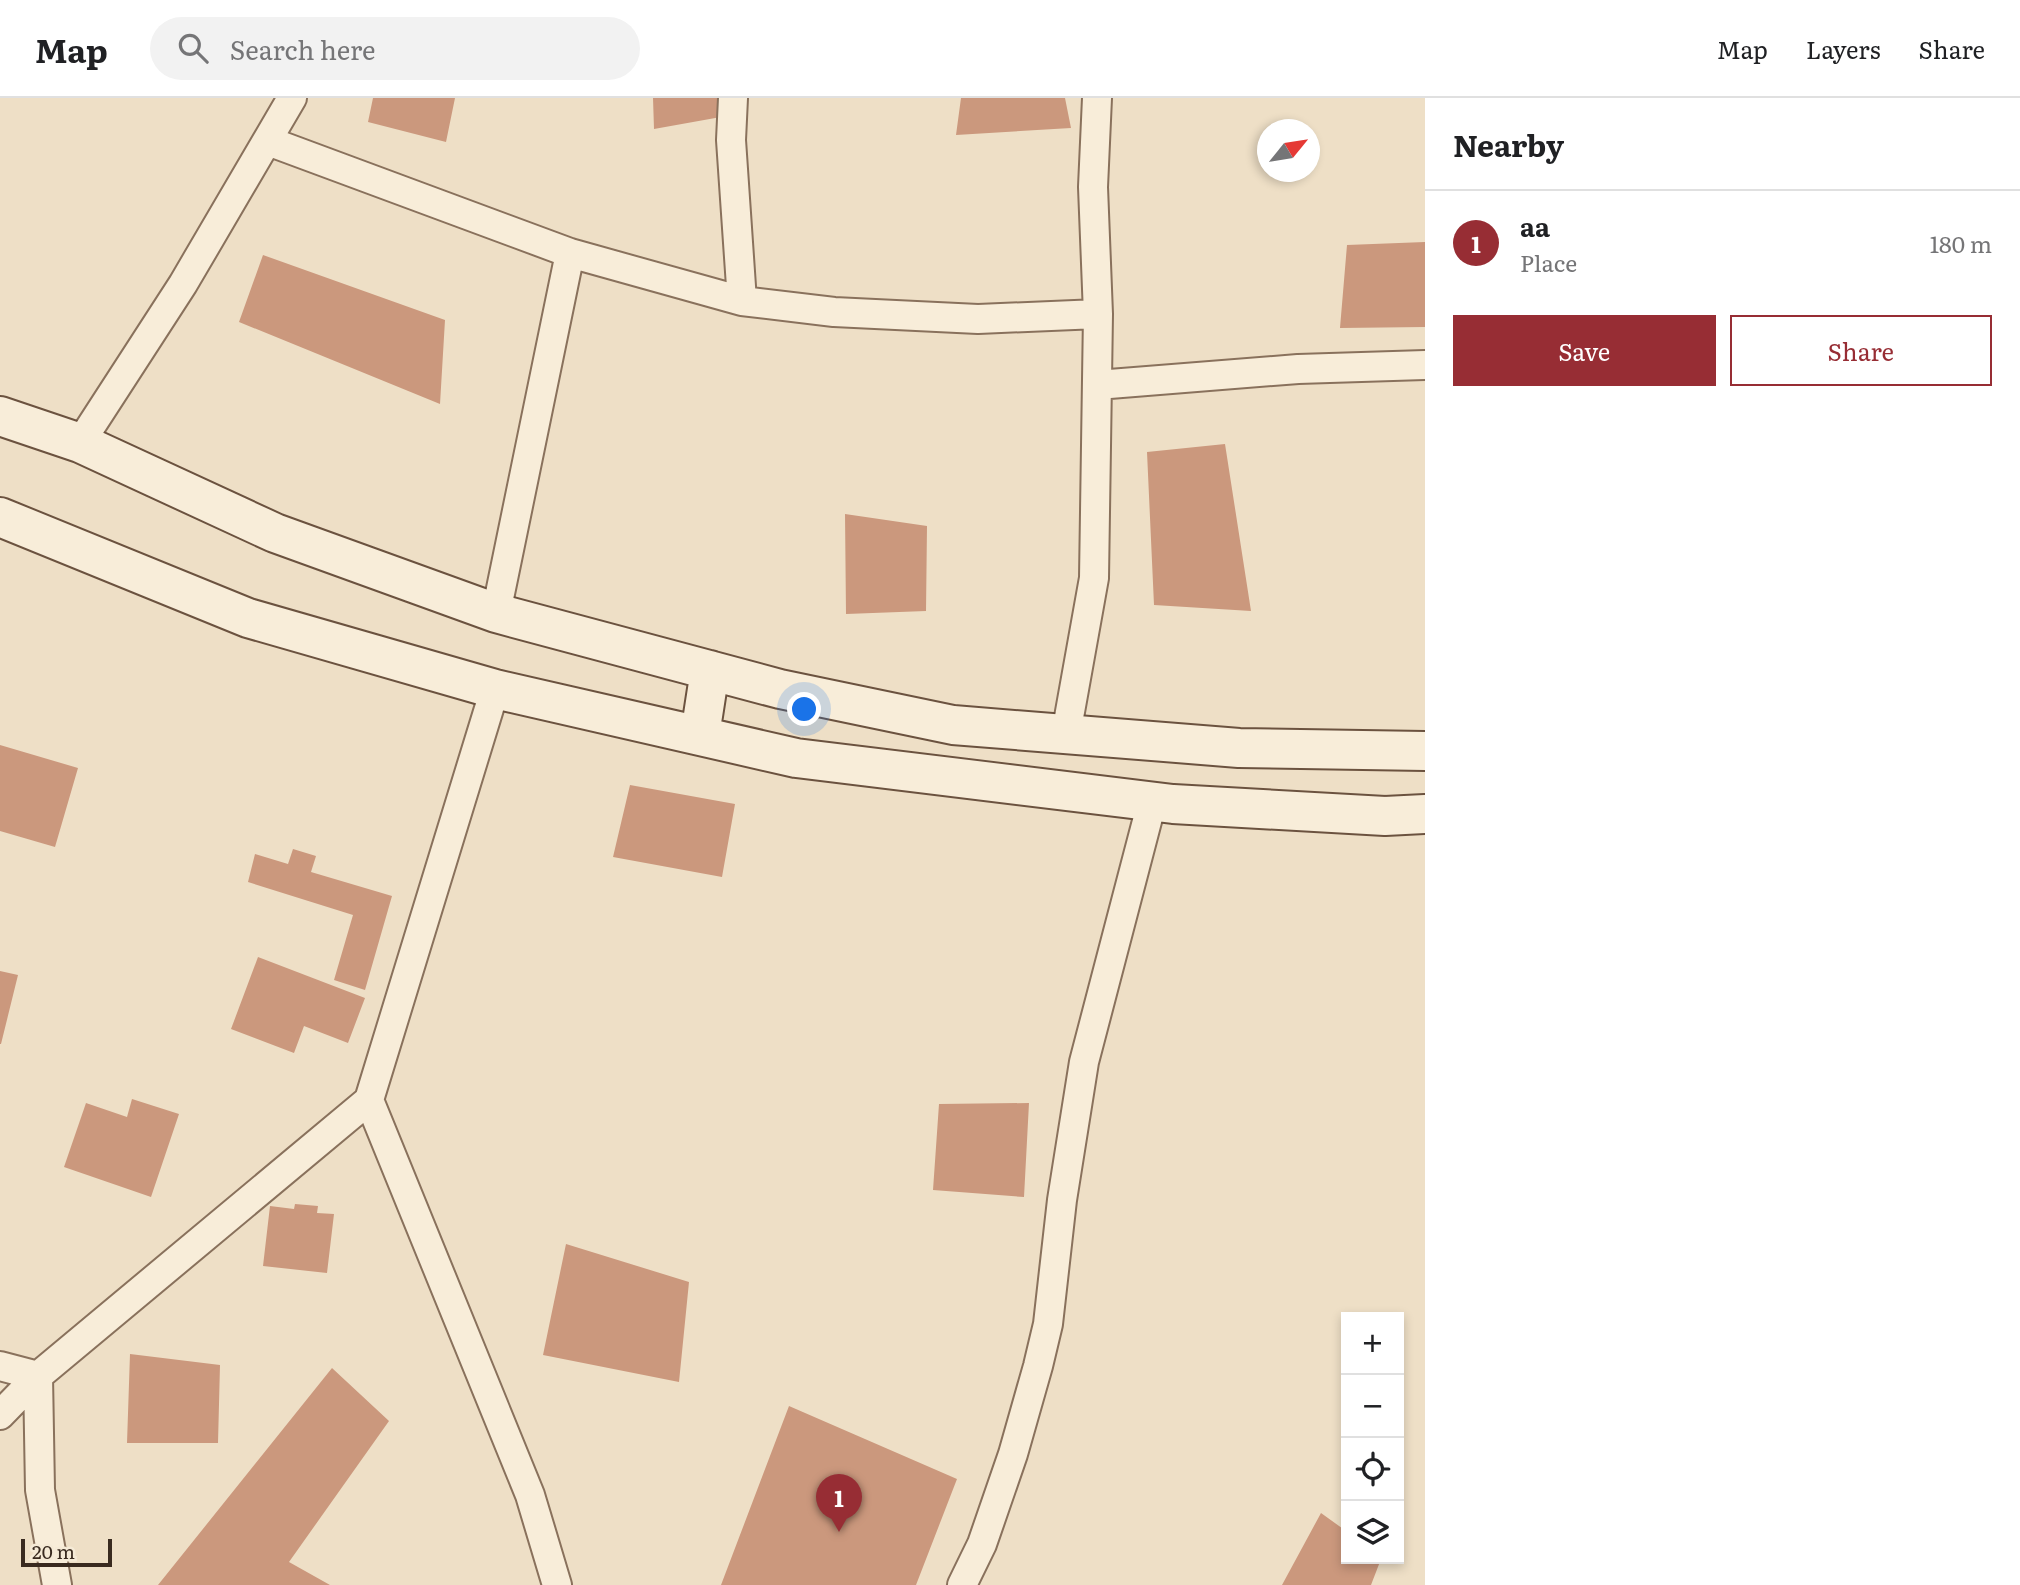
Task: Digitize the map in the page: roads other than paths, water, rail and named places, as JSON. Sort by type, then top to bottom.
[{"type":"main road","points":[[0,416],[80,443],[275,533],[496,613],[780,689],[953,724],[1239,748],[1425,751]]},
{"type":"main road","points":[[4,521],[247,618],[495,689],[796,758],[1152,802],[1385,816],[1425,814]]},
{"type":"main road","points":[[700,736],[710,670]]},
{"type":"street","points":[[80,443],[183,284],[292,98]]},
{"type":"street","points":[[733,98],[731,140],[742,301]]},
{"type":"street","points":[[1066,734],[1094,578],[1098,314],[1093,187],[1097,98]]},
{"type":"street","points":[[268,141],[570,253],[742,301],[834,312],[978,318],[1098,314]]},
{"type":"street","points":[[496,613],[570,253]]},
{"type":"street","points":[[1097,384],[1298,369],[1425,365]]},
{"type":"street","points":[[0,1416],[38,1376],[369,1100],[495,689]]},
{"type":"street","points":[[962,1585],[982,1544],[1013,1454],[1038,1366],[1048,1324],[1062,1200],[1084,1062],[1152,802]]},
{"type":"street","points":[[369,1100],[530,1495],[557,1585]]},
{"type":"street","points":[[0,1366],[38,1376]]},
{"type":"street","points":[[38,1376],[40,1490],[57,1585]]},
{"type":"place","name":"aa","points":[[839,1532]]}]
